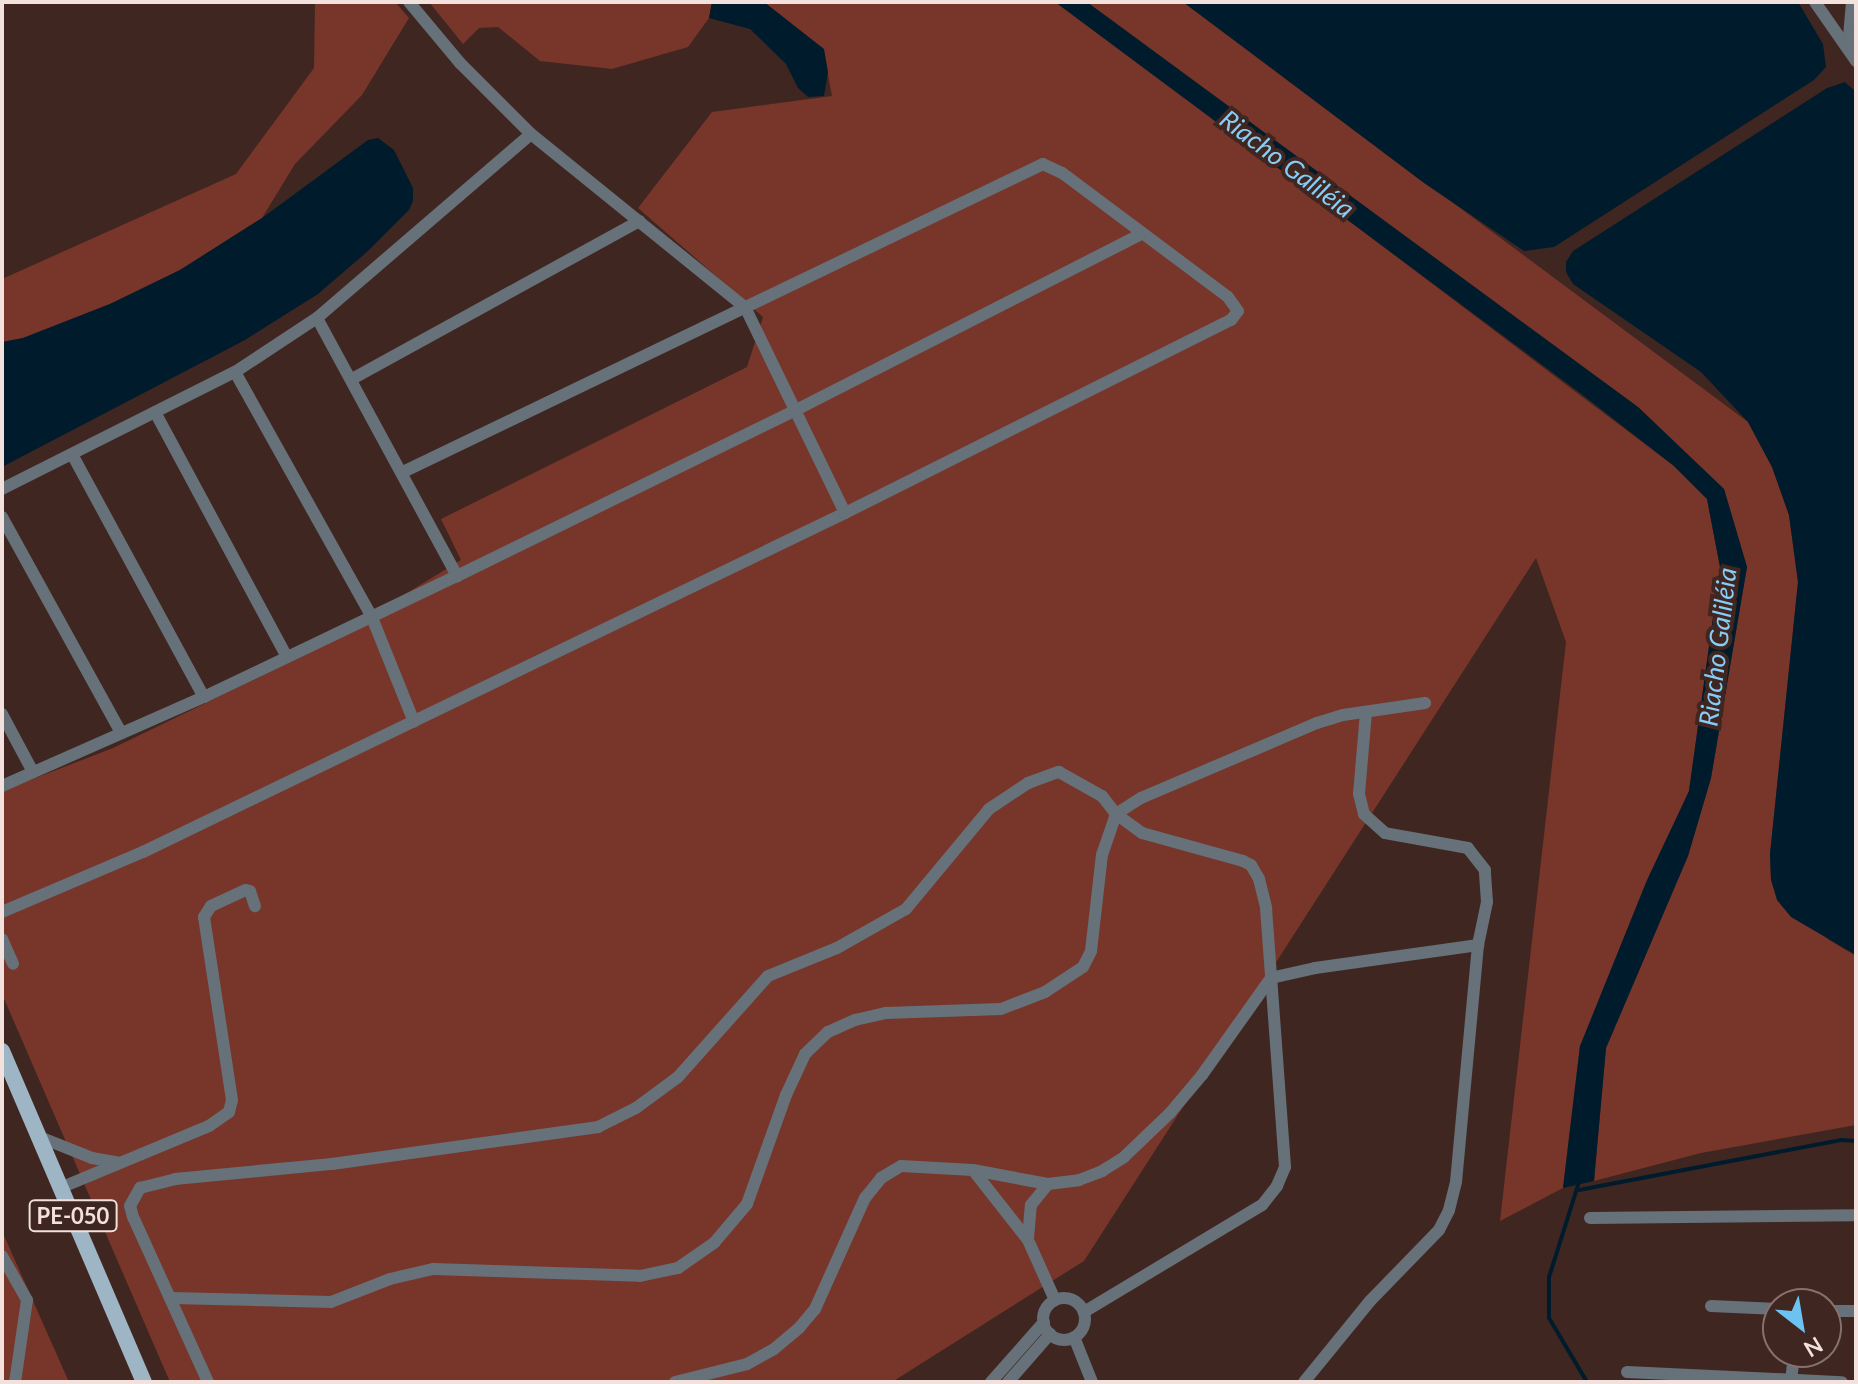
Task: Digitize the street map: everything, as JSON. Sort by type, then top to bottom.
[{"type":"main road","name":"PE-050","points":[[2,1051],[144,1382]]},
{"type":"street","points":[[409,2],[460,63],[531,134],[745,307],[845,513]]},
{"type":"street","points":[[1815,2],[1856,60]]},
{"type":"street","points":[[1852,2],[1849,36],[1856,60]]},
{"type":"street","points":[[2,489],[235,372],[317,318],[531,134]]},
{"type":"street","points":[[2,912],[143,852],[845,513],[1237,316],[1238,307],[1062,173],[1043,164],[401,473]]},
{"type":"street","points":[[352,379],[639,221]]},
{"type":"street","points":[[2,786],[204,697],[457,576],[794,411],[1141,234]]},
{"type":"street","points":[[317,318],[457,576]]},
{"type":"street","points":[[235,372],[371,615],[414,722]]},
{"type":"street","points":[[155,412],[287,657]]},
{"type":"street","points":[[73,456],[204,697]]},
{"type":"street","points":[[2,517],[121,733]]},
{"type":"street","points":[[172,1298],[331,1302],[390,1279],[433,1269],[640,1276],[678,1268],[714,1243],[747,1204],[786,1095],[805,1054],[828,1032],[855,1020],[886,1013],[1001,1009],[1045,992],[1083,967],[1091,951],[1102,855],[1116,814],[1141,798],[1301,729],[1343,715],[1425,703]]},
{"type":"street","points":[[1304,1382],[1370,1301],[1439,1230],[1449,1210],[1456,1182],[1478,945],[1487,902],[1487,881],[1480,859],[1468,848],[1385,833],[1364,814],[1359,794],[1366,712]]},
{"type":"street","points":[[2,714],[33,772]]},
{"type":"street","points":[[208,1382],[133,1217],[130,1206],[140,1188],[175,1179],[332,1164],[598,1127],[636,1108],[678,1077],[768,976],[837,948],[906,909],[989,809],[1028,783],[1059,772],[1102,796],[1116,814],[1148,835],[1251,865],[1259,879],[1266,908],[1285,1167],[1277,1186],[1262,1205],[1084,1312]]},
{"type":"street","points":[[60,1188],[216,1122],[232,1106],[204,920],[211,906],[246,890],[250,891],[255,906]]},
{"type":"street","points":[[2,939],[13,964]]},
{"type":"street","points":[[675,1382],[747,1364],[799,1328],[815,1309],[857,1212],[881,1178],[901,1166],[973,1170],[1048,1184],[1079,1180],[1102,1171],[1145,1139],[1202,1075],[1271,978],[1315,968],[1478,945]]},
{"type":"street","points":[[37,1136],[92,1158],[119,1163]]},
{"type":"street","points":[[973,1170],[1028,1240],[1055,1300]]},
{"type":"street","points":[[1028,1240],[1031,1205],[1048,1184]]},
{"type":"street","points":[[1590,1218],[1856,1215]]},
{"type":"street","points":[[2,1256],[27,1300],[15,1382]]},
{"type":"street","points":[[991,1382],[1044,1322],[1046,1309],[1055,1300],[1072,1299],[1084,1312],[1083,1329],[1074,1337],[1062,1339],[1050,1334],[1044,1322]]},
{"type":"street","points":[[1711,1306],[1762,1308]]},
{"type":"street","points":[[1008,1382],[1050,1334]]},
{"type":"street","points":[[1074,1337],[1092,1382]]},
{"type":"street","points":[[1627,1372],[1842,1382]]},
{"type":"shaded area","points":[[315,2],[395,2],[409,18],[362,95],[295,164],[262,218],[180,270],[110,304],[23,338],[2,342],[2,279],[236,174],[314,68]]},
{"type":"shaded area","points":[[429,2],[712,2],[709,18],[688,47],[612,69],[540,61],[498,27],[479,28],[463,44]]},
{"type":"shaded area","points":[[764,2],[1064,2],[1096,20],[1239,138],[1674,466],[1707,499],[1720,567],[1689,791],[1580,1046],[1563,1188],[1500,1221],[1566,642],[1536,558],[1084,1261],[892,1382],[170,1382],[2,994],[2,791],[113,748],[305,655],[461,560],[441,519],[747,367],[763,317],[638,208],[712,112],[832,96],[823,49]]},
{"type":"shaded area","points":[[1084,2],[1183,2],[1748,422],[1772,467],[1789,515],[1798,582],[1770,854],[1771,880],[1829,940],[1856,956],[1856,1125],[1701,1153],[1594,1181],[1606,1048],[1688,856],[1711,778],[1747,567],[1724,489],[1638,407]]},
{"type":"shaded area","points":[[2,1231],[69,1382],[2,1382]]},
{"type":"water","points":[[712,2],[764,2],[824,49],[828,72],[824,96],[808,97],[798,88],[786,64],[750,29],[709,18]]},
{"type":"water","points":[[1055,2],[1087,2],[1638,407],[1724,489],[1747,567],[1711,778],[1688,856],[1606,1048],[1594,1181],[1563,1188],[1580,1046],[1647,880],[1689,791],[1720,567],[1707,499],[1674,466],[1584,396]]},
{"type":"water","points":[[1183,2],[1798,2],[1823,44],[1826,67],[1814,80],[1554,247],[1524,251],[1424,183]]},
{"type":"water","points":[[1845,82],[1856,92],[1856,955],[1791,917],[1777,900],[1771,880],[1770,854],[1798,582],[1789,515],[1772,467],[1748,422],[1701,372],[1573,284],[1566,272],[1566,262],[1573,251],[1827,88]]},
{"type":"water","points":[[378,138],[394,150],[413,188],[413,201],[409,210],[368,251],[318,294],[245,340],[2,467],[2,342],[23,338],[110,304],[180,270],[262,218],[368,140]]},
{"type":"waterway","points":[[1579,1190],[1841,1140],[1856,1141]]},
{"type":"waterway","name":"Riacho Galiléia","points":[[1579,1182],[1549,1277],[1549,1318],[1587,1382]]}]
